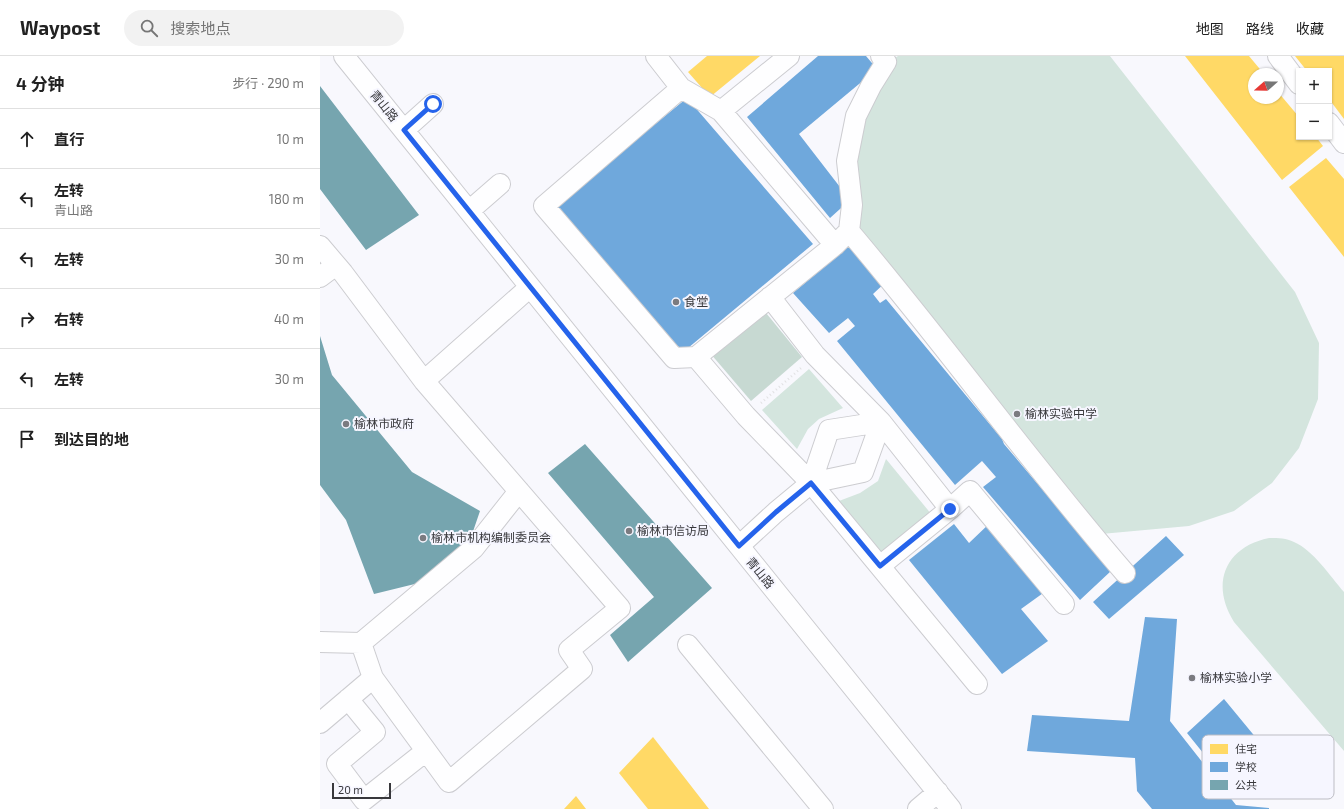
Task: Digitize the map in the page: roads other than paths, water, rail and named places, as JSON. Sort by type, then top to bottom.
[{"type":"street","name":"青山路","points":[[344,56],[951,809]]},
{"type":"street","points":[[656,56],[681,88],[721,111],[835,245]]},
{"type":"street","points":[[721,111],[789,56]]},
{"type":"street","points":[[681,88],[544,206],[674,358],[696,357],[835,245],[850,231],[852,205],[847,161],[856,116],[871,86],[886,62],[881,56]]},
{"type":"street","points":[[1278,56],[1296,80]]},
{"type":"street","points":[[404,130],[433,104]]},
{"type":"street","points":[[1332,127],[1344,143]]},
{"type":"street","points":[[469,211],[500,184]]},
{"type":"street","points":[[850,231],[890,279],[1078,518],[1125,573]]},
{"type":"street","points":[[320,246],[424,381],[620,608],[569,650],[582,669],[449,782],[373,678],[361,643]]},
{"type":"street","points":[[320,277],[336,265]]},
{"type":"street","points":[[424,381],[530,287]]},
{"type":"street","points":[[770,298],[816,355],[881,422],[950,509]]},
{"type":"street","points":[[696,357],[746,416],[811,483],[977,684]]},
{"type":"street","points":[[811,483],[829,430],[881,422]]},
{"type":"street","points":[[739,546],[776,512],[811,483],[863,472],[881,422]]},
{"type":"street","points":[[320,642],[361,643],[474,548],[519,491]]},
{"type":"street","points":[[880,566],[970,491],[1064,604]]},
{"type":"street","points":[[688,645],[818,807]]},
{"type":"street","points":[[320,723],[373,678]]},
{"type":"street","points":[[348,699],[375,732],[337,764],[364,800],[426,751]]},
{"type":"street","points":[[918,809],[938,792]]},
{"type":"place","name":"食堂","points":[[676,302]]},
{"type":"place","name":"榆林实验中学","points":[[1017,414]]},
{"type":"place","name":"榆林市政府","points":[[346,424]]},
{"type":"place","name":"榆林市信访局","points":[[629,531]]},
{"type":"place","name":"榆林市机构编制委员会","points":[[423,538]]},
{"type":"place","name":"榆林实验小学","points":[[1192,678]]}]
